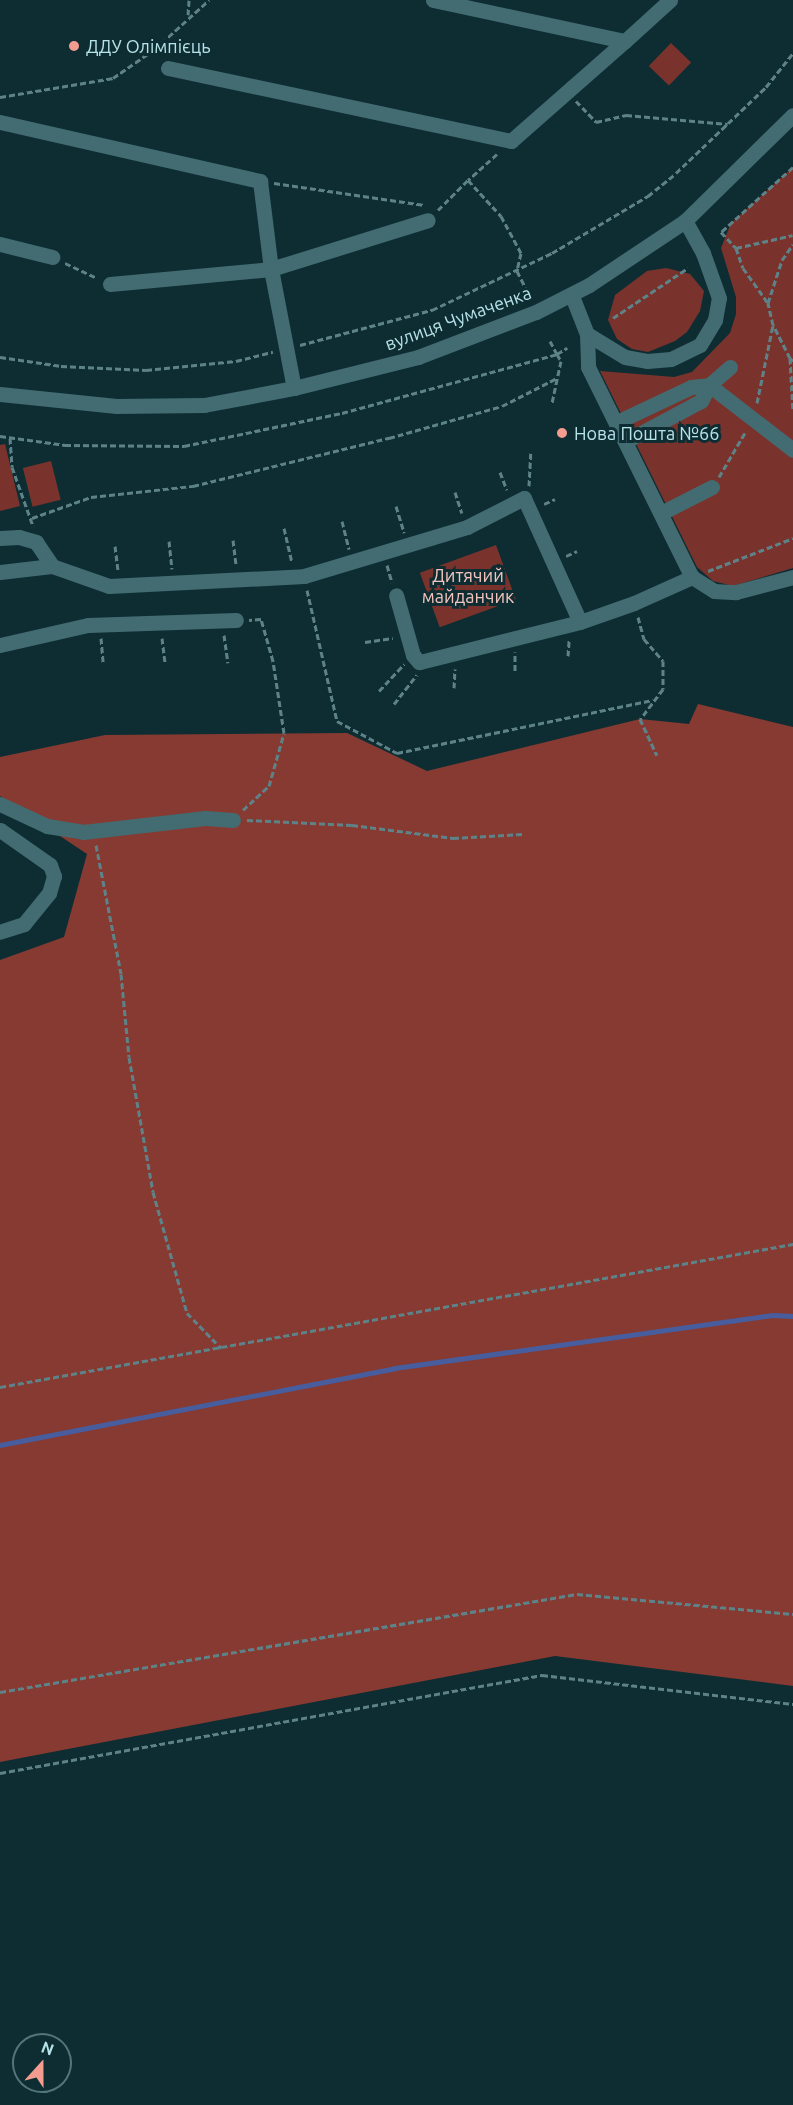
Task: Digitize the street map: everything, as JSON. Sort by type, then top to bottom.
[{"type":"street","points":[[433,0],[625,41]]},
{"type":"street","points":[[168,68],[511,141],[670,0]]},
{"type":"street","name":"вулиця Чумаченка","points":[[0,394],[116,406],[204,405],[294,388],[418,357],[572,296],[685,221],[793,115]]},
{"type":"street","points":[[0,122],[260,181],[271,269],[294,388]]},
{"type":"street","points":[[110,284],[271,269],[428,220]]},
{"type":"street","points":[[587,334],[625,357],[647,361],[671,359],[700,345],[715,320],[719,298],[704,253],[685,221]]},
{"type":"street","points":[[0,244],[52,257]]},
{"type":"street","points":[[572,296],[587,334],[588,367],[663,512],[692,577],[714,591],[736,592],[793,577]]},
{"type":"street","points":[[626,441],[701,401],[709,385],[730,367]]},
{"type":"street","points":[[617,422],[691,387],[709,385],[793,450]]},
{"type":"street","points":[[663,512],[712,487]]},
{"type":"street","points":[[0,572],[52,566],[98,584],[119,586],[238,582],[300,577],[467,527],[518,501],[580,622]]},
{"type":"street","points":[[0,538],[19,537],[36,542],[52,566]]},
{"type":"street","points":[[396,595],[407,636],[420,659],[456,655],[580,622],[634,603],[692,577]]},
{"type":"street","points":[[0,645],[100,625],[229,621]]},
{"type":"street","points":[[0,804],[47,826],[94,832],[205,818],[233,820]]},
{"type":"street","points":[[0,830],[50,865],[54,876],[49,893],[24,924],[0,932]]},
{"type":"path","points":[[188,15],[189,0]]},
{"type":"path","points":[[0,97],[113,78],[155,49],[188,15],[209,0]]},
{"type":"path","points":[[0,357],[61,366],[146,370],[236,361],[432,310],[517,271],[648,196],[728,124],[793,53]]},
{"type":"path","points":[[567,92],[596,122],[626,115],[728,124]]},
{"type":"path","points":[[428,220],[511,141]]},
{"type":"path","points":[[793,168],[721,232],[736,248],[743,268],[768,303],[773,325],[791,360],[793,411]]},
{"type":"path","points":[[468,180],[506,225],[521,253],[517,271],[528,293]]},
{"type":"path","points":[[260,181],[441,207]]},
{"type":"path","points":[[736,248],[793,235]]},
{"type":"path","points":[[768,303],[782,260],[793,244]]},
{"type":"path","points":[[52,257],[110,284]]},
{"type":"path","points":[[613,318],[688,268]]},
{"type":"path","points":[[550,341],[561,361],[552,403]]},
{"type":"path","points":[[0,436],[65,445],[184,446],[352,410],[557,354],[567,348]]},
{"type":"path","points":[[32,519],[91,497],[193,486],[389,438],[502,406],[557,378]]},
{"type":"path","points":[[10,438],[12,467],[32,519],[36,542]]},
{"type":"path","points":[[500,472],[518,501],[532,477],[531,453]]},
{"type":"path","points":[[455,492],[467,527]]},
{"type":"path","points":[[396,506],[408,545]]},
{"type":"path","points":[[342,521],[353,562]]},
{"type":"path","points":[[284,528],[300,577],[337,721],[397,753],[653,700]]},
{"type":"path","points":[[692,577],[793,538]]},
{"type":"path","points":[[233,540],[238,582]]},
{"type":"path","points":[[170,541],[174,584]]},
{"type":"path","points":[[115,546],[119,586]]},
{"type":"path","points":[[384,553],[396,595]]},
{"type":"path","points":[[634,603],[644,639],[663,662],[663,689],[640,719],[657,755]]},
{"type":"path","points":[[228,663],[229,621],[261,619],[273,661],[284,733],[269,786],[233,820]]},
{"type":"path","points":[[160,622],[165,663]]},
{"type":"path","points":[[100,625],[103,663]]},
{"type":"path","points":[[365,642],[407,636]]},
{"type":"path","points":[[454,688],[456,655]]},
{"type":"path","points":[[379,691],[420,659]]},
{"type":"path","points":[[394,705],[420,659]]},
{"type":"path","points":[[233,820],[352,825],[453,838],[523,834]]},
{"type":"path","points":[[94,832],[121,974],[129,1057],[153,1192],[187,1313],[221,1348]]},
{"type":"path","points":[[0,1387],[793,1244]]},
{"type":"path","points":[[0,1692],[577,1594],[793,1614]]},
{"type":"path","points":[[0,1773],[542,1675],[793,1704]]},
{"type":"green space","points":[[671,43],[691,62],[669,85],[649,66]]},
{"type":"green space","points":[[793,167],[793,568],[733,586],[713,581],[697,567],[600,371],[674,377],[692,372],[730,333],[736,314],[736,297],[721,248],[731,223]]},
{"type":"green space","points":[[666,268],[690,274],[704,291],[700,311],[687,332],[675,341],[648,352],[632,349],[617,339],[608,320],[615,295],[647,271]]},
{"type":"green space","points":[[5,444],[20,506],[0,511],[0,445]]},
{"type":"green space","points":[[51,461],[61,500],[33,507],[23,468]]},
{"type":"green space","name":"Дитячий майданчик","points":[[496,545],[516,600],[440,627],[420,573]]},
{"type":"shaded area","points":[[698,704],[793,727],[793,1686],[555,1656],[0,1762],[0,960],[64,937],[87,854],[0,796],[0,757],[105,735],[347,733],[427,771],[640,719],[689,724]]},
{"type":"waterway","points":[[0,1445],[395,1368],[772,1315],[793,1316]]},
{"type":"place","name":"ДДУ Олімпієць","points":[[74,46]]},
{"type":"place","name":"Нова Пошта №66","points":[[562,433]]}]
